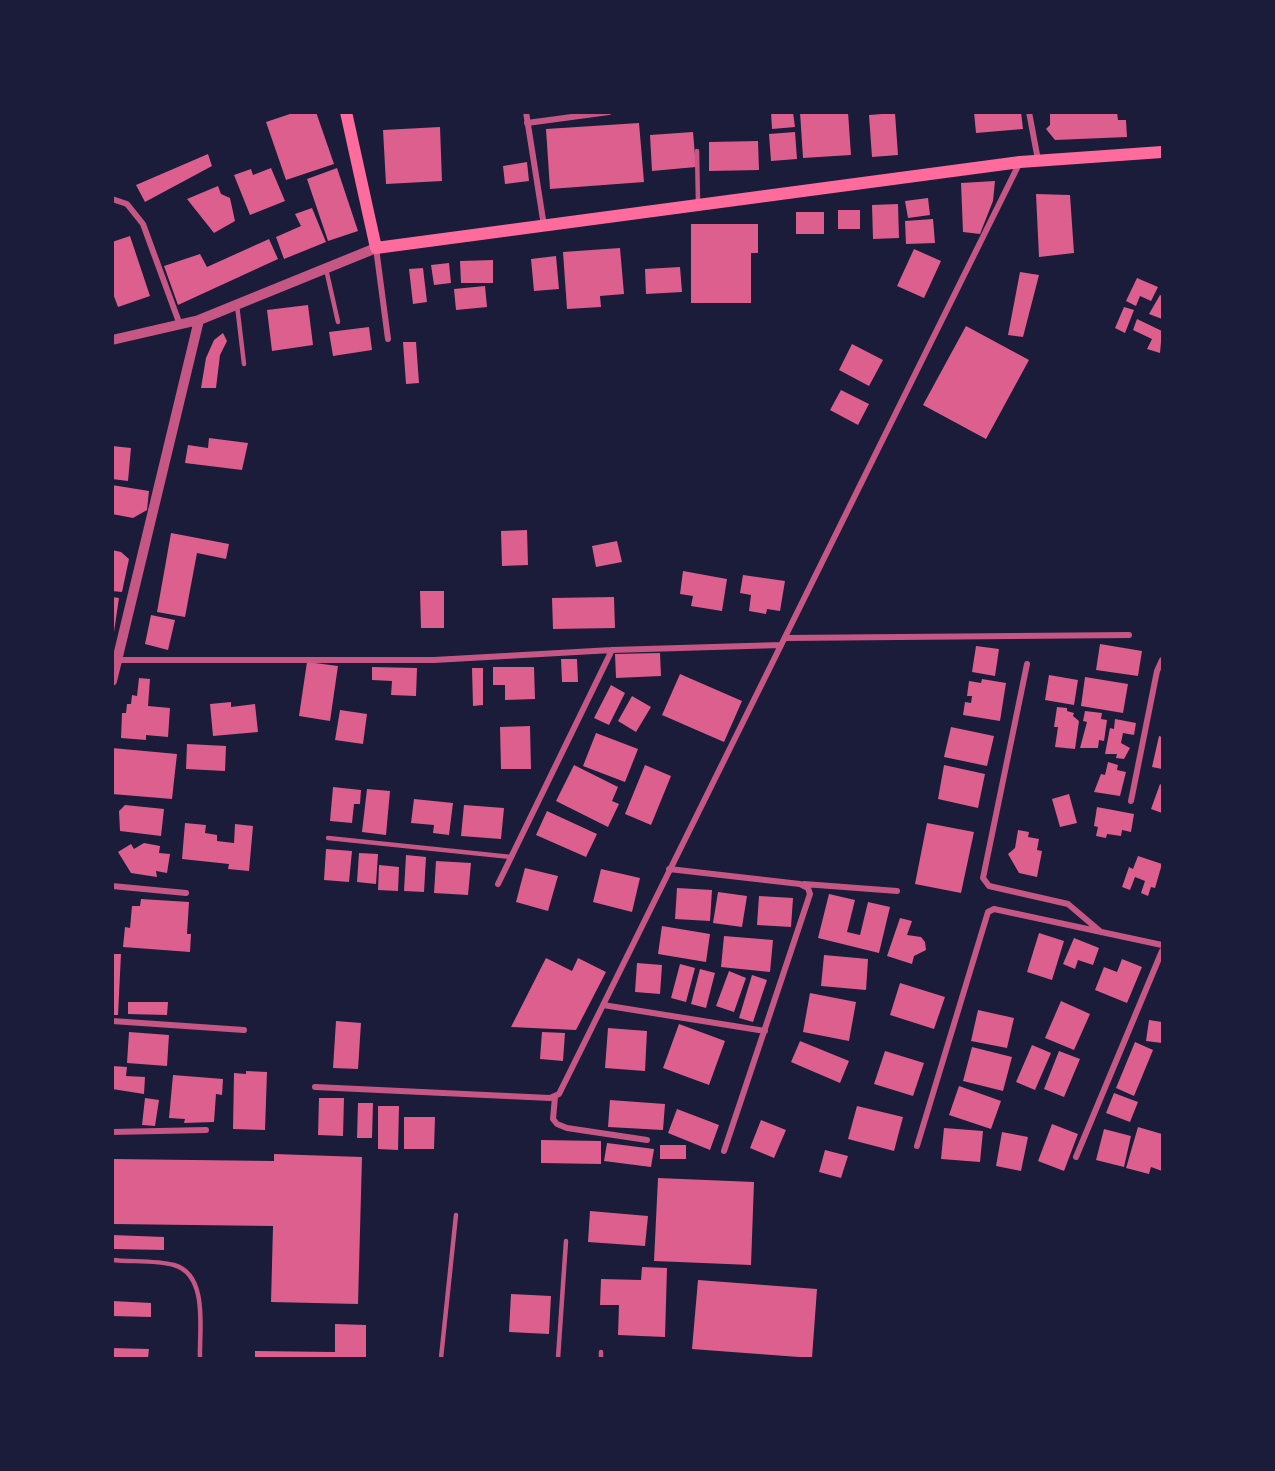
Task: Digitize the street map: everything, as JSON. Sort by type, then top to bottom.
[{"type":"main road","points":[[346,112],[376,248],[1020,162],[1162,152]]},
{"type":"street","points":[[526,112],[544,226]]},
{"type":"street","points":[[527,123],[609,112]]},
{"type":"street","points":[[1029,112],[1038,161]]},
{"type":"street","points":[[647,1140],[567,1128],[557,1124],[553,1119],[555,1097],[562,1090],[669,869],[1020,162]]},
{"type":"street","points":[[112,199],[127,204],[143,224],[180,326]]},
{"type":"street","points":[[113,337],[180,326],[199,320],[376,248],[388,339]]},
{"type":"street","points":[[112,681],[199,320]]},
{"type":"street","points":[[785,638],[1129,635]]},
{"type":"street","points":[[117,654],[434,660],[612,650],[781,645]]},
{"type":"street","points":[[498,884],[612,650]]},
{"type":"street","points":[[1131,801],[1157,671],[1162,660]]},
{"type":"street","points":[[1026,664],[983,878],[989,886],[1068,904],[1102,932]]},
{"type":"street","points":[[669,869],[800,884],[897,891]]},
{"type":"street","points":[[724,1151],[810,899],[808,888],[800,884]]},
{"type":"street","points":[[112,886],[186,893]]},
{"type":"street","points":[[917,1146],[988,912],[994,909],[1162,945]]},
{"type":"street","points":[[1076,1157],[1162,951]]},
{"type":"street","points":[[603,1005],[765,1030]]},
{"type":"street","points":[[112,1021],[244,1030]]},
{"type":"street","points":[[315,1087],[555,1097]]},
{"type":"street","points":[[112,1132],[206,1130]]},
{"type":"lane","points":[[697,151],[698,205]]},
{"type":"lane","points":[[326,269],[338,322]]},
{"type":"lane","points":[[237,305],[244,364]]},
{"type":"lane","points":[[328,838],[511,857]]},
{"type":"lane","points":[[441,1359],[456,1215]]},
{"type":"lane","points":[[558,1359],[566,1241]]},
{"type":"lane","points":[[112,1260],[175,1265],[193,1278],[198,1290],[200,1359]]},
{"type":"lane","points":[[601,1359],[602,1352]]},
{"type":"building","points":[[296,112],[316,112],[334,164],[286,180],[266,122]]},
{"type":"building","points":[[771,112],[793,112],[795,127],[772,129]]},
{"type":"building","points":[[800,112],[848,112],[851,155],[803,158]]},
{"type":"building","points":[[974,112],[1021,112],[1023,129],[976,133]]},
{"type":"building","points":[[1050,112],[1117,112],[1118,120],[1126,120],[1127,137],[1055,140],[1046,129],[1050,125]]},
{"type":"building","points":[[895,113],[898,155],[872,157],[869,115]]},
{"type":"building","points":[[639,123],[644,182],[550,189],[546,129]]},
{"type":"building","points":[[440,127],[442,181],[386,184],[383,130]]},
{"type":"building","points":[[693,132],[696,167],[652,171],[650,135]]},
{"type":"building","points":[[795,132],[797,159],[771,161],[769,134]]},
{"type":"building","points":[[758,141],[759,170],[709,171],[709,142]]},
{"type":"building","points":[[208,154],[212,166],[145,202],[136,185]]},
{"type":"building","points":[[527,162],[529,181],[505,184],[503,166]]},
{"type":"building","points":[[271,168],[285,201],[250,215],[234,175],[251,169],[253,175]]},
{"type":"building","points":[[337,168],[358,231],[328,241],[307,179]]},
{"type":"building","points":[[995,181],[993,201],[980,234],[963,232],[961,183]]},
{"type":"building","points":[[218,186],[221,194],[230,198],[235,221],[214,233],[187,199]]},
{"type":"building","points":[[1036,194],[1070,195],[1074,253],[1039,257]]},
{"type":"building","points":[[928,198],[930,215],[908,218],[905,201]]},
{"type":"building","points":[[898,204],[899,238],[873,239],[872,205]]},
{"type":"building","points":[[312,208],[326,242],[284,259],[276,237],[301,226],[295,214]]},
{"type":"building","points":[[838,210],[860,210],[860,229],[838,229]]},
{"type":"building","points":[[796,212],[824,212],[824,234],[796,234]]},
{"type":"building","points":[[933,219],[935,243],[906,244],[905,221]]},
{"type":"building","points":[[691,224],[758,224],[758,253],[751,253],[751,303],[691,303]]},
{"type":"building","points":[[130,236],[150,296],[118,307],[112,291],[112,242]]},
{"type":"building","points":[[269,239],[278,259],[178,305],[164,266],[200,254],[207,267]]},
{"type":"building","points":[[620,248],[624,294],[600,296],[601,307],[567,309],[563,252]]},
{"type":"building","points":[[914,249],[941,261],[924,298],[897,286]]},
{"type":"building","points":[[556,256],[559,289],[534,291],[531,259]]},
{"type":"building","points":[[493,260],[493,283],[461,283],[460,261]]},
{"type":"building","points":[[449,263],[451,283],[434,285],[431,265]]},
{"type":"building","points":[[680,267],[682,292],[646,294],[645,269]]},
{"type":"building","points":[[423,268],[427,302],[413,304],[409,269]]},
{"type":"building","points":[[1020,272],[1039,275],[1023,337],[1008,335]]},
{"type":"building","points":[[1137,278],[1158,287],[1151,301],[1140,296],[1136,306],[1126,301]]},
{"type":"building","points":[[485,286],[487,307],[456,310],[454,289]]},
{"type":"building","points":[[1160,295],[1162,296],[1162,319],[1149,314]]},
{"type":"building","points":[[308,305],[313,345],[272,351],[267,310]]},
{"type":"building","points":[[1124,307],[1134,310],[1125,333],[1115,328]]},
{"type":"building","points":[[1137,319],[1162,331],[1160,353],[1147,349],[1152,339],[1133,330]]},
{"type":"building","points":[[966,326],[1029,360],[986,439],[923,405]]},
{"type":"building","points":[[369,327],[372,350],[333,356],[329,332]]},
{"type":"building","points":[[223,333],[227,341],[220,355],[216,388],[201,388],[206,358],[214,340]]},
{"type":"building","points":[[403,342],[416,342],[419,383],[406,384]]},
{"type":"building","points":[[852,344],[883,360],[869,386],[839,370]]},
{"type":"building","points":[[841,390],[869,404],[858,425],[830,410]]},
{"type":"building","points":[[209,438],[248,443],[242,470],[185,463],[188,445],[208,448]]},
{"type":"building","points":[[112,446],[131,448],[128,481],[112,479]]},
{"type":"building","points":[[112,485],[149,491],[147,510],[133,518],[112,514]]},
{"type":"building","points":[[527,530],[528,565],[502,566],[501,531]]},
{"type":"building","points":[[171,533],[229,544],[226,559],[197,553],[185,617],[157,612]]},
{"type":"building","points":[[617,541],[622,562],[596,567],[592,546]]},
{"type":"building","points":[[112,550],[121,552],[129,559],[122,592],[112,591]]},
{"type":"building","points":[[683,571],[727,579],[722,611],[691,606],[693,596],[680,594]]},
{"type":"building","points":[[743,575],[785,581],[780,611],[767,609],[766,614],[749,611],[751,595],[740,593]]},
{"type":"building","points":[[420,591],[444,591],[444,628],[421,628]]},
{"type":"building","points":[[112,597],[119,598],[114,632],[112,632]]},
{"type":"building","points":[[614,597],[615,628],[553,629],[552,598]]},
{"type":"building","points":[[151,615],[175,620],[168,650],[145,644]]},
{"type":"building","points":[[1100,644],[1142,651],[1138,676],[1096,670]]},
{"type":"building","points":[[976,646],[999,649],[995,676],[972,672]]},
{"type":"building","points":[[660,653],[661,676],[616,678],[615,654]]},
{"type":"building","points":[[561,659],[577,659],[578,682],[562,682]]},
{"type":"building","points":[[307,662],[338,666],[330,721],[299,716]]},
{"type":"building","points":[[372,667],[417,668],[416,696],[391,695],[392,681],[372,680]]},
{"type":"building","points":[[493,667],[534,667],[535,699],[505,700],[505,685],[493,685]]},
{"type":"building","points":[[472,668],[483,668],[483,705],[473,706]]},
{"type":"building","points":[[680,674],[742,701],[724,742],[662,715]]},
{"type":"building","points":[[1049,675],[1078,680],[1074,705],[1045,700]]},
{"type":"building","points":[[1085,677],[1128,684],[1123,713],[1081,706]]},
{"type":"building","points":[[139,678],[150,679],[148,706],[170,708],[168,737],[146,735],[146,740],[121,738],[122,713],[126,713],[127,704],[131,704],[132,695],[137,696]]},
{"type":"building","points":[[982,679],[1006,683],[1000,721],[963,715],[965,702],[971,703],[972,696],[967,696],[969,681],[981,683]]},
{"type":"building","points":[[611,685],[625,693],[609,725],[594,718]]},
{"type":"building","points":[[632,696],[651,707],[636,732],[618,721]]},
{"type":"building","points":[[231,702],[231,707],[255,704],[258,732],[213,736],[210,704]]},
{"type":"building","points":[[1057,707],[1067,708],[1067,711],[1074,713],[1073,716],[1079,721],[1075,749],[1055,747],[1058,727],[1054,727]]},
{"type":"building","points":[[340,710],[367,714],[363,744],[335,740]]},
{"type":"building","points":[[1085,711],[1102,713],[1101,719],[1107,720],[1104,741],[1099,740],[1098,748],[1080,748],[1087,722],[1083,721]]},
{"type":"building","points":[[1115,719],[1136,723],[1134,735],[1123,733],[1121,743],[1130,748],[1124,759],[1116,758],[1117,754],[1105,754],[1110,728],[1114,729]]},
{"type":"building","points":[[530,726],[531,769],[501,769],[500,727]]},
{"type":"building","points":[[951,727],[994,736],[987,766],[944,757]]},
{"type":"building","points":[[596,733],[638,749],[625,782],[583,766]]},
{"type":"building","points":[[1159,736],[1162,737],[1162,769],[1152,767]]},
{"type":"building","points":[[187,744],[226,746],[225,771],[186,769]]},
{"type":"building","points":[[112,748],[177,754],[172,799],[112,794]]},
{"type":"building","points":[[1108,762],[1118,765],[1117,770],[1126,772],[1120,796],[1094,792],[1101,774],[1105,775]]},
{"type":"building","points":[[574,765],[618,787],[612,801],[619,804],[608,827],[556,801]]},
{"type":"building","points":[[645,765],[671,776],[651,825],[625,814]]},
{"type":"building","points":[[944,765],[985,774],[978,808],[938,799]]},
{"type":"building","points":[[1160,784],[1162,785],[1162,813],[1151,809]]},
{"type":"building","points":[[333,787],[361,790],[360,804],[354,804],[352,823],[330,821]]},
{"type":"building","points":[[367,789],[390,791],[386,835],[362,832]]},
{"type":"building","points":[[1069,794],[1077,823],[1060,827],[1052,799]]},
{"type":"building","points":[[414,799],[453,803],[449,835],[433,833],[434,825],[411,823]]},
{"type":"building","points":[[125,805],[164,809],[161,836],[120,831],[119,811]]},
{"type":"building","points":[[464,805],[504,808],[501,839],[461,836]]},
{"type":"building","points":[[1097,807],[1134,814],[1131,832],[1122,830],[1121,836],[1107,834],[1106,838],[1096,836],[1098,827],[1094,826]]},
{"type":"building","points":[[547,811],[597,834],[586,857],[536,835]]},
{"type":"building","points":[[185,823],[206,825],[205,833],[217,835],[217,841],[234,843],[235,824],[253,826],[249,871],[228,869],[229,864],[182,859]]},
{"type":"building","points":[[927,823],[974,832],[961,893],[915,884]]},
{"type":"building","points":[[1018,830],[1029,832],[1028,837],[1039,839],[1037,850],[1042,851],[1037,877],[1019,873],[1008,854],[1015,848]]},
{"type":"building","points":[[144,843],[160,846],[159,853],[170,854],[167,873],[156,871],[157,877],[131,873],[118,852],[131,844],[134,849]]},
{"type":"building","points":[[326,849],[352,851],[349,882],[324,880]]},
{"type":"building","points":[[359,853],[378,854],[376,884],[357,882]]},
{"type":"building","points":[[406,855],[426,857],[424,892],[404,891]]},
{"type":"building","points":[[1138,856],[1162,864],[1155,888],[1151,887],[1148,896],[1141,893],[1145,881],[1135,877],[1130,890],[1122,887],[1129,867],[1133,869]]},
{"type":"building","points":[[436,861],[471,863],[468,895],[434,893]]},
{"type":"building","points":[[379,865],[399,867],[398,891],[378,890]]},
{"type":"building","points":[[525,868],[558,876],[548,911],[516,902]]},
{"type":"building","points":[[601,869],[640,878],[632,912],[593,902]]},
{"type":"building","points":[[677,888],[712,890],[710,921],[675,919]]},
{"type":"building","points":[[718,892],[747,896],[742,927],[713,923]]},
{"type":"building","points":[[829,894],[855,900],[847,932],[860,935],[868,902],[890,907],[879,953],[818,938]]},
{"type":"building","points":[[759,896],[793,898],[791,927],[757,925]]},
{"type":"building","points":[[141,899],[189,902],[187,934],[191,934],[190,952],[123,947],[125,927],[130,928],[132,906],[140,906]]},
{"type":"building","points":[[900,918],[912,921],[907,935],[921,937],[925,942],[926,950],[914,956],[912,964],[887,956]]},
{"type":"building","points":[[662,926],[710,934],[706,962],[658,954]]},
{"type":"building","points":[[1039,933],[1064,941],[1052,980],[1027,972]]},
{"type":"building","points":[[724,936],[773,940],[770,972],[721,967]]},
{"type":"building","points":[[1074,938],[1099,948],[1093,965],[1078,960],[1075,969],[1063,964]]},
{"type":"building","points":[[112,954],[121,954],[118,1015],[112,1015]]},
{"type":"building","points":[[824,955],[868,959],[866,990],[821,986]]},
{"type":"building","points":[[546,958],[572,971],[578,958],[606,972],[576,1030],[511,1027]]},
{"type":"building","points":[[1122,959],[1142,967],[1127,1003],[1095,990],[1104,967],[1117,972]]},
{"type":"building","points":[[637,963],[662,965],[660,994],[635,992]]},
{"type":"building","points":[[680,964],[695,968],[686,1002],[671,998]]},
{"type":"building","points":[[700,969],[715,973],[706,1008],[691,1004]]},
{"type":"building","points":[[729,971],[746,978],[734,1012],[716,1006]]},
{"type":"building","points":[[752,975],[767,980],[753,1022],[739,1018]]},
{"type":"building","points":[[900,983],[945,997],[934,1029],[890,1015]]},
{"type":"building","points":[[810,993],[856,1002],[849,1041],[803,1032]]},
{"type":"building","points":[[1061,1001],[1090,1014],[1074,1050],[1045,1038]]},
{"type":"building","points":[[128,1002],[168,1002],[167,1015],[128,1014]]},
{"type":"building","points":[[978,1010],[1014,1018],[1007,1048],[971,1041]]},
{"type":"building","points":[[1149,1020],[1162,1022],[1162,1043],[1146,1041]]},
{"type":"building","points":[[336,1021],[361,1023],[358,1069],[333,1068]]},
{"type":"building","points":[[679,1024],[725,1041],[709,1085],[663,1068]]},
{"type":"building","points":[[608,1028],[647,1031],[645,1071],[605,1068]]},
{"type":"building","points":[[129,1032],[169,1035],[167,1066],[127,1063]]},
{"type":"building","points":[[542,1032],[565,1033],[563,1061],[540,1059]]},
{"type":"building","points":[[800,1041],[849,1061],[840,1083],[791,1062]]},
{"type":"building","points":[[1135,1042],[1153,1050],[1134,1096],[1116,1088]]},
{"type":"building","points":[[1032,1045],[1051,1053],[1035,1090],[1016,1082]]},
{"type":"building","points":[[972,1047],[1012,1057],[1003,1091],[963,1081]]},
{"type":"building","points":[[885,1051],[924,1063],[913,1096],[874,1084]]},
{"type":"building","points":[[1059,1051],[1080,1059],[1064,1097],[1044,1089]]},
{"type":"building","points":[[112,1066],[127,1067],[126,1076],[145,1077],[144,1094],[112,1089]]},
{"type":"building","points":[[246,1071],[267,1072],[265,1130],[233,1129],[234,1073],[246,1074]]},
{"type":"building","points":[[173,1075],[223,1079],[222,1095],[216,1094],[214,1122],[184,1123],[185,1119],[169,1118]]},
{"type":"building","points":[[959,1086],[1001,1101],[991,1129],[949,1115]]},
{"type":"building","points":[[1114,1093],[1138,1102],[1130,1122],[1106,1113]]},
{"type":"building","points":[[145,1098],[159,1100],[155,1126],[142,1125]]},
{"type":"building","points":[[319,1098],[344,1098],[343,1136],[318,1135]]},
{"type":"building","points":[[610,1100],[665,1104],[663,1130],[608,1127]]},
{"type":"building","points":[[358,1103],[373,1103],[372,1138],[357,1138]]},
{"type":"building","points":[[378,1106],[399,1106],[398,1150],[378,1149]]},
{"type":"building","points":[[857,1106],[903,1117],[894,1151],[848,1139]]},
{"type":"building","points":[[677,1109],[719,1125],[710,1150],[668,1133]]},
{"type":"building","points":[[404,1117],[435,1117],[434,1149],[404,1149]]},
{"type":"building","points":[[761,1120],[786,1130],[774,1158],[750,1148]]},
{"type":"building","points":[[1052,1124],[1078,1134],[1064,1171],[1038,1161]]},
{"type":"building","points":[[1138,1127],[1162,1134],[1162,1171],[1151,1167],[1149,1174],[1126,1168]]},
{"type":"building","points":[[944,1128],[983,1131],[980,1162],[941,1159]]},
{"type":"building","points":[[1104,1129],[1131,1136],[1124,1167],[1096,1160]]},
{"type":"building","points":[[1002,1132],[1028,1137],[1021,1171],[996,1166]]},
{"type":"building","points":[[541,1140],[601,1141],[601,1164],[541,1163]]},
{"type":"building","points":[[607,1143],[654,1149],[651,1167],[604,1161]]},
{"type":"building","points":[[660,1145],[686,1145],[686,1159],[660,1159]]},
{"type":"building","points":[[825,1150],[848,1156],[841,1178],[819,1172]]},
{"type":"building","points":[[274,1154],[362,1157],[358,1304],[271,1302],[273,1226],[112,1224],[112,1159],[274,1161]]},
{"type":"building","points":[[658,1178],[754,1182],[751,1265],[654,1261]]},
{"type":"building","points":[[590,1211],[648,1216],[645,1246],[588,1242]]},
{"type":"building","points":[[112,1235],[164,1237],[164,1250],[112,1249]]},
{"type":"building","points":[[642,1267],[667,1268],[665,1337],[618,1335],[619,1305],[600,1305],[601,1279],[641,1280]]},
{"type":"building","points":[[698,1280],[817,1289],[812,1358],[692,1349]]},
{"type":"building","points":[[511,1294],[551,1296],[549,1334],[509,1332]]},
{"type":"building","points":[[112,1301],[151,1303],[151,1317],[112,1316]]},
{"type":"building","points":[[335,1324],[366,1325],[366,1358],[255,1358],[255,1351],[335,1352]]},
{"type":"building","points":[[112,1348],[149,1349],[148,1358],[112,1358]]}]
